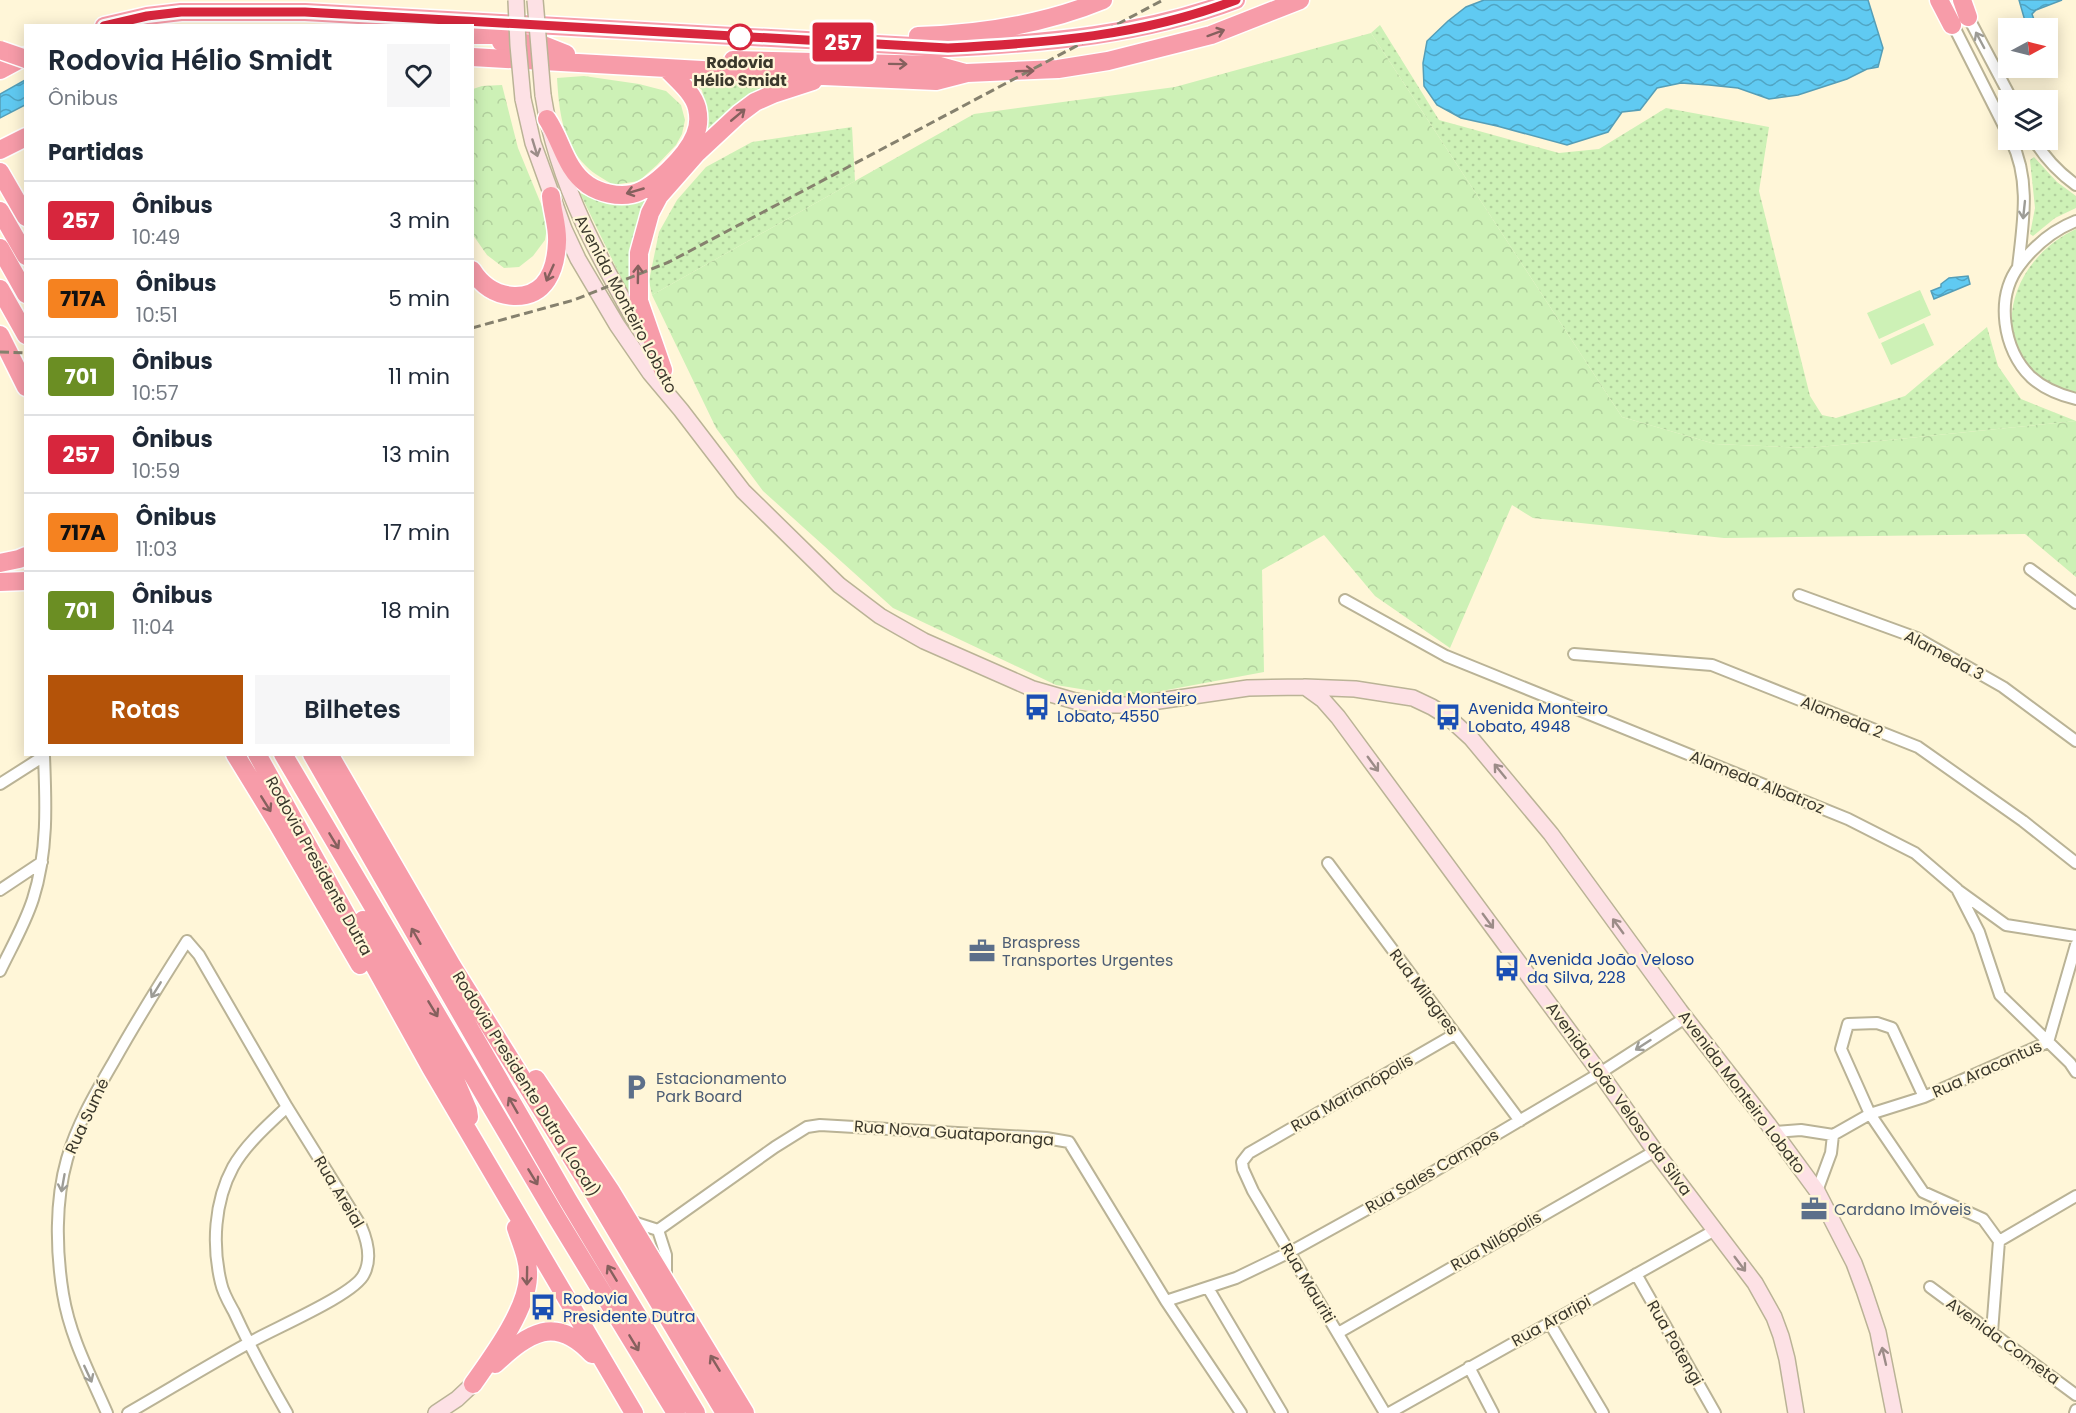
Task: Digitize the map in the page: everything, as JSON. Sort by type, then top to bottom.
[{"type":"highway","points":[[168,0],[219,1],[311,12]]},
{"type":"highway","points":[[850,42],[982,31],[1025,24],[1103,0]]},
{"type":"highway","points":[[113,24],[147,16],[181,12],[311,12],[948,48],[1006,45],[1119,33],[1204,12],[1236,0]]},
{"type":"highway","points":[[474,57],[936,81],[967,73],[1058,69],[1108,61],[1211,35],[1300,0]]},
{"type":"highway","points":[[1941,0],[1960,10]]},
{"type":"highway","points":[[474,37],[487,34],[541,38],[570,27]]},
{"type":"highway","points":[[474,38],[488,41],[541,44],[566,54]]},
{"type":"highway","points":[[474,49],[936,65],[967,73]]},
{"type":"highway","points":[[0,50],[24,56]]},
{"type":"highway","points":[[0,70],[24,58]]},
{"type":"highway","points":[[474,70],[495,58]]},
{"type":"highway","points":[[547,119],[566,159],[582,180],[589,186],[602,191],[617,195],[633,194],[662,175],[688,148],[696,135],[699,123],[693,98],[666,68]]},
{"type":"highway","points":[[663,370],[639,302],[639,253],[650,213],[659,196],[696,154],[738,114],[755,102],[773,94],[826,76]]},
{"type":"highway","points":[[0,150],[24,138]]},
{"type":"highway","points":[[0,172],[24,214]]},
{"type":"highway","points":[[474,273],[486,288],[499,294],[521,295],[543,286],[550,277],[557,240],[551,196]]},
{"type":"highway","points":[[0,212],[24,253]]},
{"type":"highway","points":[[0,248],[24,290]]},
{"type":"highway","points":[[0,289],[24,331]]},
{"type":"highway","points":[[0,335],[24,383]]},
{"type":"highway","points":[[0,563],[24,557]]},
{"type":"highway","points":[[0,582],[24,581]]},
{"type":"highway","points":[[236,756],[368,980],[431,1068]]},
{"type":"highway","name":"Rodovia Presidente Dutra","points":[[258,756],[472,1140],[634,1413]]},
{"type":"highway","points":[[269,756],[456,1082],[468,1110],[472,1140]]},
{"type":"highway","name":"Rodovia Presidente Dutra","points":[[284,756],[557,1218],[676,1413]]},
{"type":"highway","points":[[313,756],[568,1200],[696,1413]]},
{"type":"highway","name":"Rodovia Presidente Dutra (Local)","points":[[330,756],[452,966],[590,1187],[725,1413]]},
{"type":"highway","points":[[452,966],[495,1017],[568,1123],[630,1221],[745,1413]]},
{"type":"highway","points":[[473,1384],[508,1331],[525,1294],[528,1277],[525,1255],[507,1200]]},
{"type":"highway","points":[[473,1384],[518,1342],[543,1330],[557,1331],[582,1342],[608,1370]]},
{"type":"main road","name":"Avenida Monteiro Lobato","points":[[516,0],[523,99],[533,143],[551,196],[578,259],[617,325],[650,373],[743,491],[839,585],[880,616],[934,645],[1054,696],[1099,705],[1141,704],[1239,689],[1355,688],[1413,698],[1432,706],[1448,717],[1471,738],[1551,834],[1685,1018],[1774,1132],[1816,1191],[1854,1263],[1864,1290],[1878,1332],[1894,1413]]},
{"type":"main road","name":"Avenida Monteiro Lobato","points":[[535,0],[547,119],[578,215],[605,269],[663,370],[681,410]]},
{"type":"main road","points":[[1305,687],[1323,700],[1338,717],[1344,701],[1355,688]]},
{"type":"main road","name":"Avenida João Veloso da Silva","points":[[1338,717],[1655,1151],[1755,1283],[1774,1317],[1787,1359],[1796,1413]]},
{"type":"main road","points":[[436,1413],[457,1399],[473,1384]]},
{"type":"street","points":[[1960,10],[2006,90]]},
{"type":"street","points":[[1960,10],[1998,108]]},
{"type":"street","points":[[2016,150],[2025,201],[2018,267]]},
{"type":"street","points":[[2040,150],[2058,172],[2076,185]]},
{"type":"street","points":[[2076,220],[2060,227],[2042,241],[2018,267],[2010,281],[2005,318],[2007,337],[2017,357],[2032,378],[2061,395],[2076,399]]},
{"type":"street","points":[[2030,569],[2076,603]]},
{"type":"street","name":"Alameda 3","points":[[1799,595],[1917,638],[2003,687],[2076,741]]},
{"type":"street","name":"Alameda Albatroz","points":[[1345,600],[1446,656],[1848,819],[1915,853],[1957,889],[1979,932],[2000,995],[2076,1072]]},
{"type":"street","name":"Alameda 2","points":[[1574,654],[1712,665],[1918,747],[2023,821],[2076,863]]},
{"type":"street","points":[[0,784],[44,756]]},
{"type":"street","points":[[0,971],[32,900],[42,862],[46,810],[44,756]]},
{"type":"street","points":[[0,890],[42,862]]},
{"type":"street","name":"Rua Milagres","points":[[1328,863],[1520,1121]]},
{"type":"street","points":[[1957,889],[2006,926],[2076,936]]},
{"type":"street","name":"Rua Areial","points":[[128,1413],[248,1343],[341,1294],[358,1283],[364,1275],[368,1260],[365,1238],[360,1226],[287,1107],[204,964],[187,940]]},
{"type":"street","name":"Rua Sumé","points":[[107,1413],[85,1367],[63,1295],[59,1250],[61,1191],[66,1161],[74,1136],[95,1095],[187,940]]},
{"type":"street","name":"Rua Aracantus","points":[[1833,1135],[1870,1114],[1924,1096],[2048,1042],[2076,945]]},
{"type":"street","name":"Rua Sales Campos","points":[[1166,1301],[1236,1278],[1290,1252],[1520,1121],[1685,1018]]},
{"type":"street","points":[[1924,1096],[1892,1028],[1877,1023],[1848,1024],[1841,1049],[1870,1114],[1923,1192],[1983,1219],[1999,1241],[1992,1332]]},
{"type":"street","name":"Rua Marianópolis","points":[[1249,1153],[1455,1034]]},
{"type":"street","points":[[287,1107],[254,1138],[233,1167],[220,1196],[216,1227],[216,1257],[221,1285],[248,1343],[287,1413]]},
{"type":"street","name":"Rua Nova Guataporanga","points":[[658,1230],[807,1127],[833,1124],[1046,1138],[1070,1142],[1166,1301],[1241,1413]]},
{"type":"street","points":[[1774,1132],[1801,1130],[1833,1135],[1831,1153],[1816,1191]]},
{"type":"street","name":"Rua Nilópolis","points":[[1338,1333],[1655,1151]]},
{"type":"street","name":"Rua Mauriti","points":[[1249,1153],[1242,1162],[1253,1191],[1387,1413]]},
{"type":"street","points":[[1999,1241],[2076,1196]]},
{"type":"street","points":[[630,1221],[658,1230],[666,1256],[666,1282]]},
{"type":"street","name":"Rua Araripi","points":[[1387,1413],[1715,1230]]},
{"type":"street","name":"Rua Potengi","points":[[1636,1274],[1715,1413]]},
{"type":"street","name":"Avenida Cometa","points":[[1930,1287],[2076,1395]]},
{"type":"street","points":[[1208,1288],[1282,1413]]},
{"type":"street","points":[[1549,1322],[1603,1413]]},
{"type":"street","points":[[1469,1367],[1494,1413]]},
{"type":"green space","points":[[1380,25],[1439,120],[1559,153],[1599,149],[1666,108],[1769,127],[1759,191],[1810,396],[1822,415],[1836,418],[1905,396],[1987,327],[1998,366],[2021,399],[2076,421],[1810,448],[1715,444],[1622,417],[1371,33]]},
{"type":"green space","points":[[1371,33],[1622,417],[1715,444],[1810,448],[2076,421],[2076,577],[2025,534],[1724,538],[1533,518],[1512,505],[1450,648],[1375,596],[1324,535],[1262,570],[1264,672],[1129,697],[1056,685],[893,608],[763,491],[716,428],[652,295],[974,114],[1175,87]]},
{"type":"green space","points":[[584,76],[639,84],[666,91],[681,105],[685,120],[682,134],[676,145],[639,181],[613,185],[589,169],[572,147],[563,125],[557,78]]},
{"type":"green space","points":[[690,80],[780,82],[653,204],[639,315],[580,193],[599,200],[614,201],[649,193],[706,109],[702,90]]},
{"type":"green space","points":[[502,85],[518,148],[548,221],[545,240],[533,256],[519,267],[504,268],[487,255],[474,236],[474,89]]},
{"type":"green space","points":[[852,127],[855,181],[652,295],[649,281],[659,232],[677,200],[706,167],[752,142]]},
{"type":"green space","points":[[2034,157],[2057,182],[2076,196],[2076,208],[2055,218],[2033,236],[2030,234],[2035,208],[2030,160]]},
{"type":"green space","points":[[2076,229],[2076,394],[2046,381],[2026,362],[2014,340],[2012,315],[2017,290],[2030,266],[2050,245]]},
{"type":"green space","points":[[1920,290],[1931,315],[1879,339],[1867,313]]},
{"type":"green space","points":[[1924,323],[1934,345],[1891,365],[1881,343]]},
{"type":"water","points":[[1484,0],[1868,0],[1883,48],[1878,67],[1798,95],[1769,99],[1738,88],[1681,83],[1657,88],[1640,110],[1622,112],[1608,132],[1567,145],[1461,118],[1437,105],[1424,86],[1423,63],[1427,41],[1466,7]]},
{"type":"water","points":[[2019,0],[2062,0],[2036,10],[2032,14],[2033,18],[2024,18]]},
{"type":"water","points":[[24,81],[24,106],[0,118],[0,94]]},
{"type":"water","points":[[1968,276],[1970,284],[1934,299],[1931,291],[1941,287],[1941,284],[1949,278]]},
{"type":"railway","points":[[474,327],[574,300],[669,262],[1163,0]]},
{"type":"railway","points":[[0,352],[24,353]]},
{"type":"bus line","name":"257","points":[[113,24],[147,16],[181,12],[305,12],[948,48],[1006,45],[1119,33],[1204,12],[1236,0]]},
{"type":"place","name":"Rodovia Hélio Smidt","points":[[740,37]]},
{"type":"place","name":"Avenida Monteiro Lobato, 4550","points":[[1037,707]]},
{"type":"place","name":"Avenida Monteiro Lobato, 4948","points":[[1448,717]]},
{"type":"place","name":"Braspress Transportes Urgentes","points":[[982,951]]},
{"type":"place","name":"Avenida João Veloso da Silva, 228","points":[[1507,968]]},
{"type":"place","name":"Estacionamento Park Board","points":[[636,1087]]},
{"type":"place","name":"Cardano Imóveis","points":[[1814,1209]]},
{"type":"place","name":"Rodovia Presidente Dutra","points":[[543,1307]]}]
